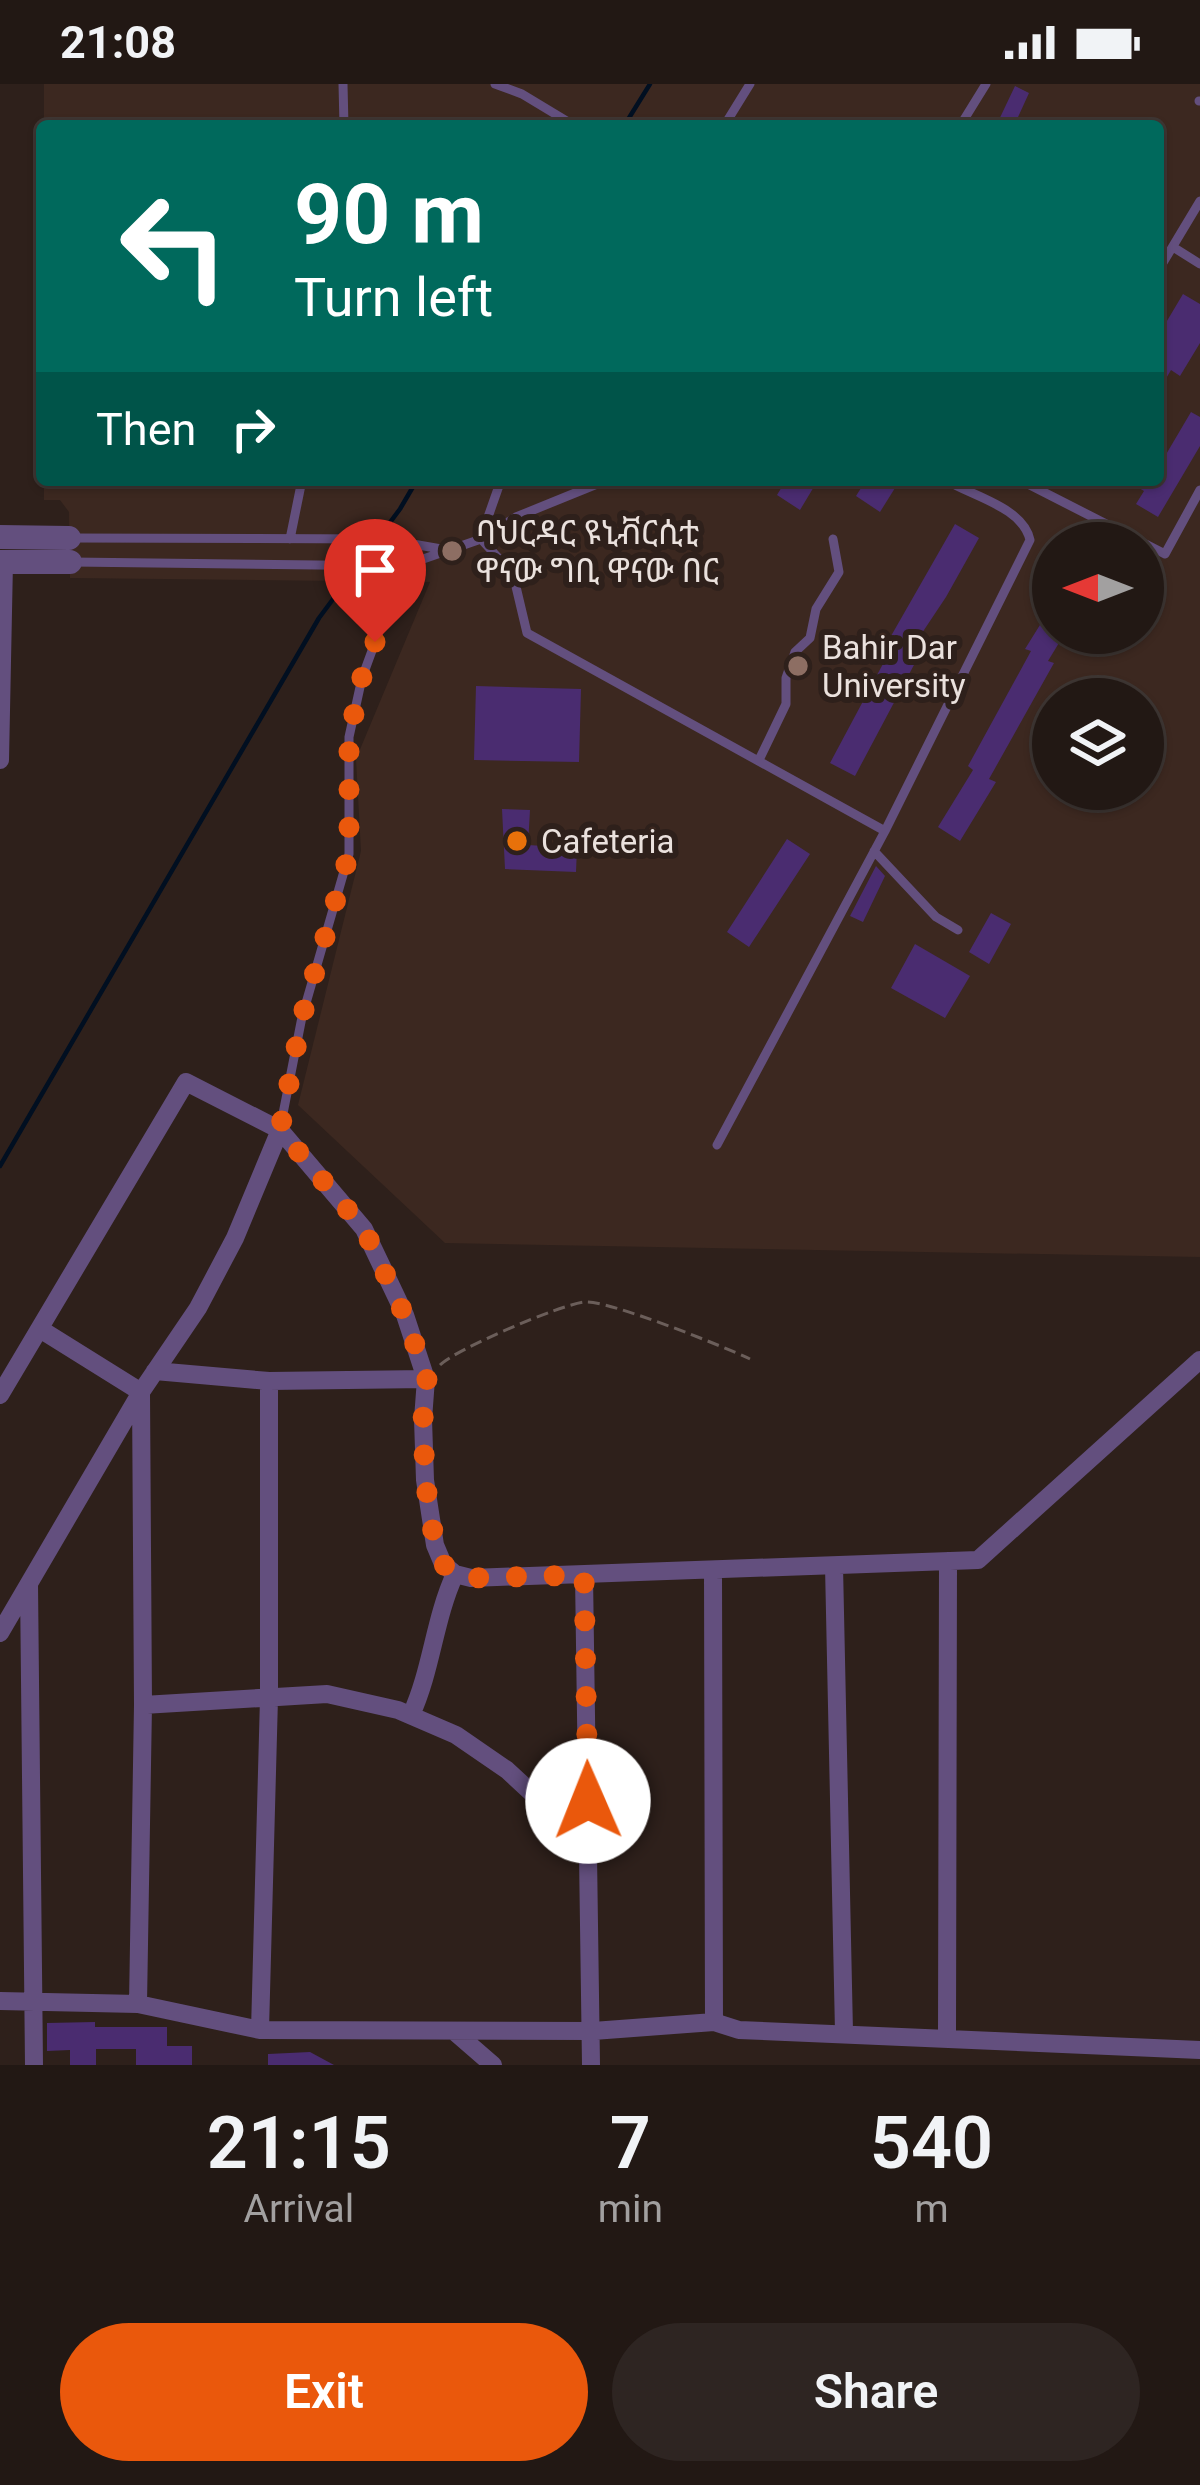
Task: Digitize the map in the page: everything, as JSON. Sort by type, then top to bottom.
[{"type":"street","points":[[0,760],[1,554],[69,550]]},
{"type":"street","points":[[0,1395],[187,1082],[280,1130],[364,1229],[405,1316],[427,1379],[425,1480],[435,1545],[443,1564],[455,1574],[471,1578],[584,1575],[978,1560],[1200,1360]]},
{"type":"street","points":[[0,1633],[141,1391],[198,1308],[235,1238],[280,1130]]},
{"type":"street","points":[[40,1328],[141,1391]]},
{"type":"street","points":[[155,1371],[269,1381],[427,1379]]},
{"type":"street","points":[[260,2030],[269,1698],[269,1381]]},
{"type":"street","points":[[138,2004],[141,1391]]},
{"type":"street","points":[[947,2039],[948,1561]]},
{"type":"street","points":[[834,1566],[844,2032]]},
{"type":"street","points":[[713,1571],[714,2022]]},
{"type":"street","points":[[411,1715],[429,1671],[436,1627],[455,1574]]},
{"type":"street","points":[[584,1575],[591,2065]]},
{"type":"street","points":[[29,1584],[34,2065]]},
{"type":"street","points":[[143,1705],[327,1694],[411,1715],[456,1735],[507,1770],[589,1846]]},
{"type":"street","points":[[0,2001],[138,2004],[260,2030],[593,2031],[714,2022],[739,2030],[1200,2050]]},
{"type":"street","points":[[455,2033],[493,2065]]},
{"type":"lane","points":[[344,84],[344,120]]},
{"type":"lane","points":[[495,84],[565,120]]},
{"type":"lane","points":[[728,120],[750,84]]},
{"type":"lane","points":[[964,120],[986,84]]},
{"type":"lane","points":[[1164,262],[1200,201]]},
{"type":"lane","points":[[1173,247],[1200,264]]},
{"type":"lane","points":[[290,539],[301,486]]},
{"type":"lane","points":[[481,539],[499,486]]},
{"type":"lane","points":[[69,550],[316,567],[403,566],[481,539],[517,517],[592,486]]},
{"type":"lane","points":[[717,1145],[885,831],[1030,540],[1027,529],[1008,512],[958,486]]},
{"type":"lane","points":[[1031,486],[1165,554],[1200,490]]},
{"type":"lane","points":[[69,550],[384,539],[452,551]]},
{"type":"lane","points":[[481,539],[513,574],[527,633],[885,831]]},
{"type":"lane","points":[[759,760],[786,704],[786,678],[795,652],[809,638],[816,609],[839,572],[833,539]]},
{"type":"lane","points":[[280,1130],[302,1017],[349,854],[349,737],[362,677],[403,566],[403,540]]},
{"type":"lane","points":[[874,850],[936,917],[958,930]]},
{"type":"path","points":[[427,1379],[449,1356],[468,1346],[586,1301],[714,1341],[749,1359]]},
{"type":"shaded area","name":"Bahir Dar University","points":[[44,84],[1200,84],[1200,1257],[445,1243],[298,1105],[361,851],[356,759],[430,582],[70,578],[69,512],[60,500],[44,500],[44,486],[1164,486],[1164,120],[44,120]]},
{"type":"building","points":[[1015,86],[1029,93],[1017,120],[999,120]]},
{"type":"building","points":[[1183,294],[1200,304],[1200,343],[1180,376],[1171,370],[1164,382],[1164,326]]},
{"type":"building","points":[[1191,412],[1200,417],[1200,446],[1158,517],[1136,504],[1144,491],[1136,486],[1164,486],[1164,458]]},
{"type":"building","points":[[782,486],[814,486],[800,510],[777,495]]},
{"type":"building","points":[[862,486],[896,486],[880,512],[856,496]]},
{"type":"building","points":[[955,524],[979,538],[906,657],[915,663],[855,776],[830,763],[892,647],[887,643]]},
{"type":"building","points":[[1032,638],[1032,654],[1052,654],[1048,661],[1054,663],[1046,678],[1032,678],[1032,702],[989,779],[996,782],[960,841],[938,827],[973,770],[968,766],[1031,651],[1025,649]]},
{"type":"building","points":[[476,686],[581,689],[579,762],[474,760]]},
{"type":"building","name":"Cafeteria","points":[[502,809],[530,810],[528,845],[577,848],[576,872],[505,869]]},
{"type":"building","points":[[787,839],[810,854],[749,947],[727,932]]},
{"type":"building","points":[[876,866],[885,876],[863,922],[850,916]]},
{"type":"building","points":[[991,913],[1011,924],[989,964],[969,952]]},
{"type":"building","points":[[915,944],[970,976],[945,1018],[891,988]]},
{"type":"building","points":[[95,2022],[95,2027],[167,2027],[167,2046],[192,2046],[192,2065],[136,2065],[136,2049],[96,2049],[96,2065],[70,2065],[70,2050],[47,2051],[47,2023]]},
{"type":"building","points":[[310,2052],[334,2065],[268,2065],[268,2054]]},
{"type":"waterway","points":[[628,120],[650,84]]},
{"type":"waterway","points":[[0,1166],[319,618],[413,486]]},
{"type":"place","name":"ባህርዳር ዩኒቭርሲቲ ዋናው ግቢ ዋናው በር","points":[[452,551]]},
{"type":"place","name":"Bahir Dar University","points":[[798,666]]},
{"type":"place","name":"Cafeteria","points":[[517,841]]},
{"type":"route","points":[[375,642],[349,737],[349,854],[302,1017],[280,1130],[364,1229],[405,1316],[427,1379],[425,1480],[435,1545],[443,1564],[471,1578],[584,1575],[588,1801]]}]
